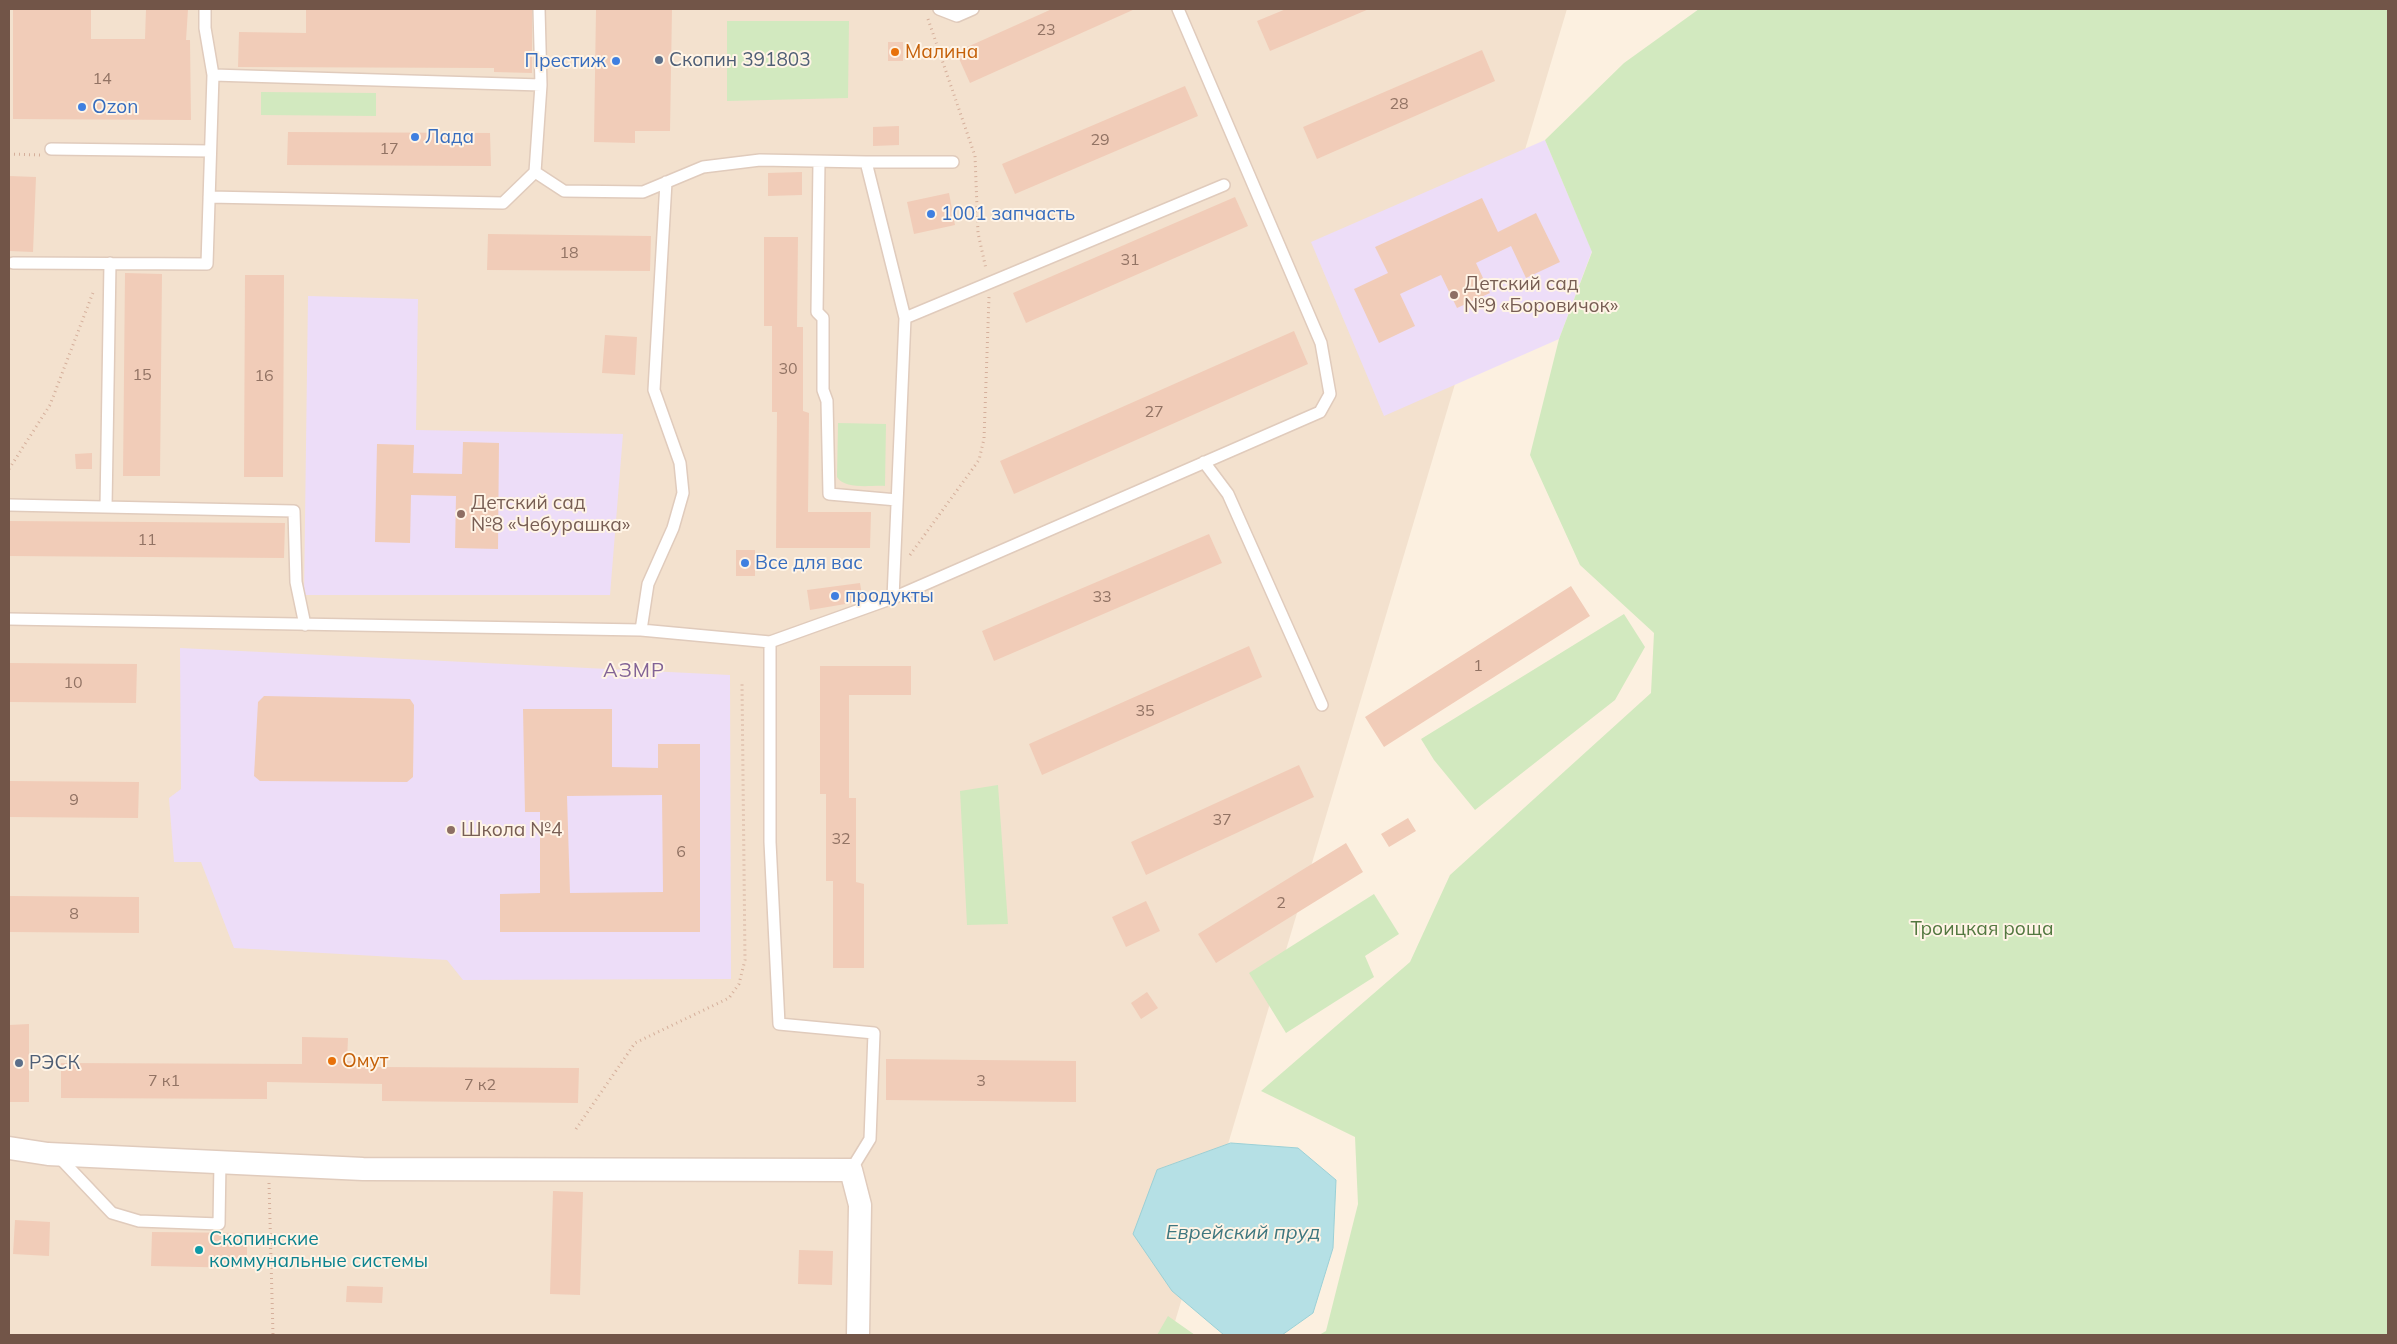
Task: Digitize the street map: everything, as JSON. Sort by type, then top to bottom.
[{"type":"street","points":[[9,1148],[56,1154],[363,1169],[851,1170],[860,1205],[858,1335]]},
{"type":"lane","points":[[13,263],[206,264],[213,75],[205,28],[205,9]]},
{"type":"lane","points":[[208,197],[503,203],[535,172],[541,85],[539,9]]},
{"type":"lane","points":[[939,9],[957,16],[973,9]]},
{"type":"lane","points":[[9,619],[641,630],[770,642],[893,598],[1320,412],[1330,394],[1321,343],[1178,9]]},
{"type":"lane","points":[[213,75],[541,85]]},
{"type":"lane","points":[[51,149],[210,151]]},
{"type":"lane","points":[[535,172],[564,191],[643,192],[703,167],[760,160],[953,162]]},
{"type":"lane","points":[[819,162],[817,312],[823,318],[823,390],[828,401],[829,494],[897,500]]},
{"type":"lane","points":[[866,162],[905,318],[893,598]]},
{"type":"lane","points":[[641,630],[648,584],[674,528],[684,494],[680,462],[654,390],[666,182]]},
{"type":"lane","points":[[905,318],[1224,185]]},
{"type":"lane","points":[[106,507],[107,263]]},
{"type":"lane","points":[[1204,462],[1228,494],[1322,705]]},
{"type":"lane","points":[[9,505],[294,511],[296,582],[305,625]]},
{"type":"lane","points":[[770,642],[770,842],[779,1024],[874,1033],[870,1139],[851,1170]]},
{"type":"lane","points":[[56,1154],[112,1213],[139,1221],[219,1224],[220,1162]]},
{"type":"path","points":[[894,578],[978,460],[984,439],[989,283],[978,234],[975,156],[927,18]]},
{"type":"path","points":[[9,154],[40,155],[51,149]]},
{"type":"path","points":[[9,469],[50,405],[107,263]]},
{"type":"path","points":[[576,1129],[635,1043],[730,998],[739,984],[745,960],[742,683]]},
{"type":"path","points":[[269,1164],[273,1335]]},
{"type":"shaded area","points":[[9,9],[1567,9],[1171,1335],[9,1335]]},
{"type":"shaded area","name":"Детский сад №9 «Боровичок»","points":[[1545,140],[1592,251],[1559,339],[1384,416],[1311,242]]},
{"type":"shaded area","name":"Детский сад №8 «Чебурашка»","points":[[308,296],[418,299],[416,430],[623,434],[610,595],[304,595]]},
{"type":"shaded area","name":"Школа №4","points":[[180,648],[730,675],[731,979],[463,980],[447,960],[234,948],[201,862],[174,862],[169,798],[181,789]]},
{"type":"green space","name":"Троицкая роща","points":[[1699,9],[2388,9],[2388,1335],[1319,1335],[1326,1331],[1358,1204],[1355,1137],[1261,1091],[1410,962],[1450,875],[1651,693],[1654,633],[1580,565],[1530,455],[1559,339],[1592,252],[1545,140],[1624,63]]},
{"type":"green space","points":[[727,21],[849,21],[848,98],[727,101]]},
{"type":"green space","points":[[261,92],[376,93],[376,116],[261,115]]},
{"type":"green space","points":[[838,423],[886,424],[885,486],[846,484],[837,477]]},
{"type":"green space","points":[[1624,614],[1645,647],[1615,700],[1475,810],[1434,760],[1421,739]]},
{"type":"green space","points":[[998,785],[1008,924],[967,925],[960,791]]},
{"type":"green space","points":[[1374,894],[1399,934],[1365,956],[1374,977],[1286,1033],[1249,973]]},
{"type":"green space","points":[[1168,1316],[1195,1335],[1157,1335]]},
{"type":"water","name":"Еврейский пруд","points":[[1231,1143],[1298,1148],[1336,1180],[1333,1248],[1313,1313],[1282,1335],[1224,1335],[1172,1291],[1133,1234],[1157,1170]]},
{"type":"building","points":[[13,9],[91,9],[91,39],[145,39],[146,9],[188,9],[186,40],[190,40],[191,120],[13,119]]},
{"type":"building","points":[[306,9],[532,9],[532,73],[494,72],[494,68],[238,67],[239,32],[306,33]]},
{"type":"building","points":[[596,9],[672,9],[670,131],[635,131],[635,143],[594,142]]},
{"type":"building","points":[[1052,9],[1135,9],[970,83],[956,52]]},
{"type":"building","points":[[1286,9],[1369,9],[1270,51],[1257,21]]},
{"type":"building","name":"Малина","points":[[888,42],[903,42],[903,61],[888,61]]},
{"type":"building","points":[[1482,50],[1495,81],[1317,159],[1303,127]]},
{"type":"building","points":[[1185,86],[1198,116],[1015,194],[1002,164]]},
{"type":"building","points":[[899,126],[899,145],[873,146],[873,127]]},
{"type":"building","points":[[288,132],[490,133],[491,166],[287,165]]},
{"type":"building","points":[[802,172],[802,195],[768,196],[768,173]]},
{"type":"building","points":[[9,176],[36,177],[33,252],[9,251]]},
{"type":"building","name":"1001 запчасть","points":[[949,193],[955,225],[914,234],[907,202]]},
{"type":"building","points":[[1235,197],[1248,226],[1026,323],[1013,293]]},
{"type":"building","points":[[1482,198],[1498,232],[1536,213],[1560,262],[1526,278],[1511,246],[1476,263],[1490,293],[1457,308],[1441,275],[1400,294],[1415,326],[1379,343],[1354,289],[1388,273],[1375,247]]},
{"type":"building","points":[[488,234],[651,236],[650,271],[487,270]]},
{"type":"building","points":[[764,237],[798,237],[797,327],[803,327],[803,411],[809,413],[808,512],[871,512],[870,548],[776,548],[777,412],[772,412],[772,326],[764,326]]},
{"type":"building","points":[[125,273],[162,274],[160,476],[123,476]]},
{"type":"building","points":[[245,275],[284,275],[283,477],[244,477]]},
{"type":"building","points":[[1294,331],[1308,364],[1014,494],[1000,461]]},
{"type":"building","points":[[605,335],[637,337],[635,375],[602,373]]},
{"type":"building","points":[[463,442],[499,443],[498,549],[455,548],[456,496],[411,495],[410,543],[375,542],[377,444],[414,445],[413,473],[462,474]]},
{"type":"building","points":[[92,453],[92,469],[76,469],[75,454]]},
{"type":"building","points":[[10,521],[285,523],[284,558],[9,556]]},
{"type":"building","points":[[1209,534],[1222,563],[994,661],[982,631]]},
{"type":"building","name":"Все для вас","points":[[736,550],[755,550],[755,576],[736,576]]},
{"type":"building","name":"продукты","points":[[860,583],[863,601],[810,610],[807,590]]},
{"type":"building","points":[[1571,586],[1590,616],[1384,747],[1365,717]]},
{"type":"building","points":[[1249,646],[1262,677],[1042,775],[1029,744]]},
{"type":"building","points":[[9,663],[137,664],[136,703],[9,702]]},
{"type":"building","points":[[820,666],[911,666],[911,695],[849,695],[849,798],[856,798],[856,882],[864,884],[864,968],[833,968],[833,881],[826,881],[826,794],[820,794]]},
{"type":"building","points":[[264,696],[410,699],[414,705],[413,777],[407,782],[260,781],[254,776],[258,702]]},
{"type":"building","points":[[523,709],[612,709],[612,767],[658,768],[658,744],[700,744],[700,932],[500,932],[500,894],[540,893],[540,812],[525,812]],"holes":[[[662,795],[663,892],[570,893],[567,796]]]},
{"type":"building","points":[[1299,765],[1314,797],[1146,875],[1131,842]]},
{"type":"building","points":[[9,781],[139,782],[138,818],[9,817]]},
{"type":"building","points":[[1408,818],[1416,831],[1389,847],[1381,834]]},
{"type":"building","points":[[1346,843],[1363,872],[1216,963],[1198,934]]},
{"type":"building","points":[[9,896],[139,897],[139,933],[9,932]]},
{"type":"building","points":[[1146,901],[1160,931],[1126,947],[1112,917]]},
{"type":"building","points":[[1147,992],[1158,1008],[1141,1019],[1131,1003]]},
{"type":"building","name":"РЭСК","points":[[29,1024],[29,1102],[9,1102],[9,1025]]},
{"type":"building","points":[[302,1037],[348,1038],[347,1061],[378,1061],[377,1067],[579,1068],[578,1103],[382,1101],[382,1084],[267,1082],[267,1099],[61,1098],[61,1063],[302,1064]]},
{"type":"building","points":[[886,1059],[1076,1061],[1076,1102],[886,1100]]},
{"type":"building","points":[[553,1191],[583,1192],[580,1295],[550,1294]]},
{"type":"building","points":[[15,1220],[50,1222],[49,1256],[13,1254]]},
{"type":"building","name":"Скопинские коммунальные системы","points":[[152,1232],[247,1233],[247,1268],[151,1266]]},
{"type":"building","points":[[799,1250],[833,1251],[832,1285],[798,1284]]},
{"type":"building","points":[[347,1286],[383,1287],[382,1303],[346,1302]]},
{"type":"place","name":"Малина","points":[[895,52]]},
{"type":"place","name":"Скопин 391803","points":[[659,60]]},
{"type":"place","name":"Престиж","points":[[616,61]]},
{"type":"place","name":"Ozon","points":[[82,107]]},
{"type":"place","name":"Лада","points":[[415,137]]},
{"type":"place","name":"1001 запчасть","points":[[931,214]]},
{"type":"place","name":"Детский сад №9 «Боровичок»","points":[[1454,295]]},
{"type":"place","name":"Детский сад №8 «Чебурашка»","points":[[461,514]]},
{"type":"place","name":"Все для вас","points":[[745,563]]},
{"type":"place","name":"продукты","points":[[835,596]]},
{"type":"place","name":"Школа №4","points":[[451,830]]},
{"type":"place","name":"Омут","points":[[332,1061]]},
{"type":"place","name":"РЭСК","points":[[19,1063]]},
{"type":"place","name":"Скопинские коммунальные системы","points":[[199,1250]]},
{"type":"district","name":"АЗМР","points":[[634,671]]}]
